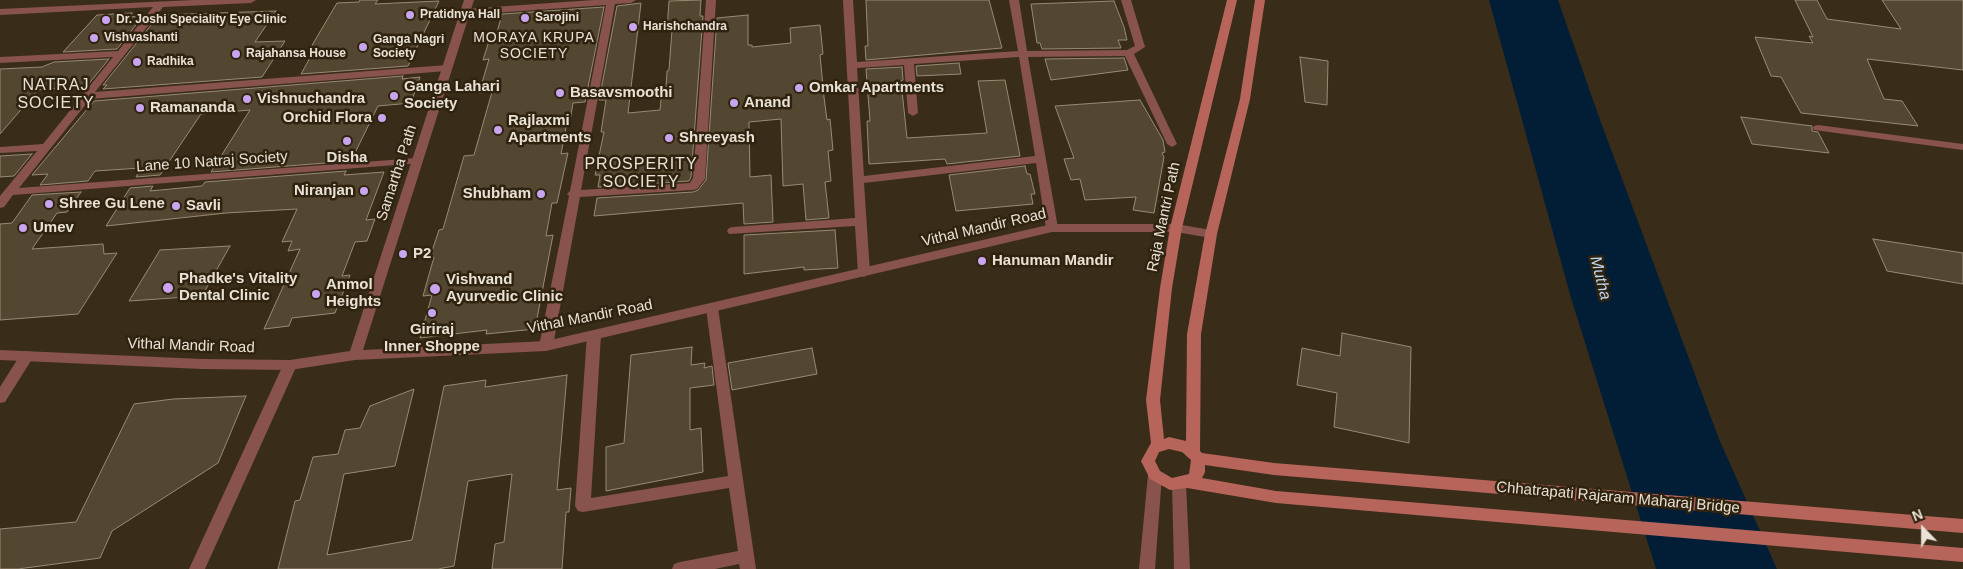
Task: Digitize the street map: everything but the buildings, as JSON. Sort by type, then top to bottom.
[{"type":"main road","name":"Raja Mantri Path","points":[[1158,445],[1153,400],[1166,288],[1176,228],[1232,0]]},
{"type":"main road","points":[[1195,455],[1178,444],[1158,445],[1154,448],[1148,461],[1154,475],[1170,484],[1183,483],[1194,478],[1198,472],[1195,455],[1194,334],[1211,234],[1244,99],[1260,0]]},
{"type":"main road","name":"Chhatrapati Rajaram Maharaj Bridge","points":[[1195,455],[1274,469],[1963,526]]},
{"type":"main road","name":"Chhatrapati Rajaram Maharaj Bridge","points":[[1183,483],[1276,497],[1963,556]]},
{"type":"street","points":[[0,12],[250,0]]},
{"type":"street","name":"Samartha Path","points":[[355,355],[469,0]]},
{"type":"street","points":[[465,12],[632,0]]},
{"type":"street","points":[[574,194],[693,186],[699,179],[711,0]]},
{"type":"street","points":[[848,0],[864,274]]},
{"type":"street","points":[[1014,0],[1052,228]]},
{"type":"street","points":[[852,65],[1023,54],[1129,53],[1140,47],[1126,0]]},
{"type":"street","points":[[546,346],[611,2]]},
{"type":"street","points":[[0,204],[161,4]]},
{"type":"street","points":[[1129,53],[1172,144]]},
{"type":"street","points":[[0,60],[122,54]]},
{"type":"street","points":[[909,62],[913,113]]},
{"type":"street","points":[[88,96],[447,68]]},
{"type":"street","points":[[1818,128],[1963,147]]},
{"type":"street","points":[[0,150],[47,147]]},
{"type":"street","points":[[858,180],[1041,159]]},
{"type":"street","name":"Lane 10 Natraj Society","points":[[10,192],[416,161]]},
{"type":"street","points":[[733,230],[861,222]]},
{"type":"street","name":"Vithal Mandir Road","points":[[0,355],[202,364],[290,364],[355,355],[546,346],[864,274],[1052,228],[1176,228],[1211,234]]},
{"type":"street","points":[[680,569],[747,562],[712,308]]},
{"type":"street","points":[[594,335],[583,506],[736,481]]},
{"type":"street","points":[[0,398],[28,356]]},
{"type":"street","points":[[197,569],[290,364]]},
{"type":"street","points":[[1148,569],[1154,475]]},
{"type":"street","points":[[1182,569],[1183,483]]},
{"type":"water","name":"Mutha","points":[[1489,0],[1558,0],[1599,117],[1719,439],[1777,569],[1656,569],[1571,298]]},
{"type":"place","name":"Pratidnya Hall","points":[[410,15]]},
{"type":"place","name":"Sarojini","points":[[525,18]]},
{"type":"place","name":"Dr. Joshi Speciality Eye Clinic","points":[[106,20]]},
{"type":"place","name":"Harishchandra","points":[[633,27]]},
{"type":"place","name":"Vishvashanti","points":[[94,38]]},
{"type":"place","name":"Ganga Nagri Society","points":[[363,47]]},
{"type":"place","name":"Rajahansa House","points":[[236,54]]},
{"type":"place","name":"Radhika","points":[[137,62]]},
{"type":"place","name":"Omkar Apartments","points":[[799,88]]},
{"type":"place","name":"Basavsmoothi","points":[[560,93]]},
{"type":"place","name":"Ganga Lahari Society","points":[[394,96]]},
{"type":"place","name":"Vishnuchandra","points":[[247,99]]},
{"type":"place","name":"Anand","points":[[734,103]]},
{"type":"place","name":"Ramananda","points":[[140,108]]},
{"type":"place","name":"Orchid Flora","points":[[382,118]]},
{"type":"place","name":"Rajlaxmi Apartments","points":[[498,130]]},
{"type":"place","name":"Shreeyash","points":[[669,138]]},
{"type":"place","name":"Disha","points":[[347,141]]},
{"type":"place","name":"Niranjan","points":[[364,191]]},
{"type":"place","name":"Shubham","points":[[541,194]]},
{"type":"place","name":"Shree Gu Lene","points":[[49,204]]},
{"type":"place","name":"Savli","points":[[176,206]]},
{"type":"place","name":"Umev","points":[[23,228]]},
{"type":"place","name":"P2","points":[[403,254]]},
{"type":"place","name":"Hanuman Mandir","points":[[982,261]]},
{"type":"place","name":"Phadke's Vitality Dental Clinic","points":[[168,288]]},
{"type":"place","name":"Vishvand Ayurvedic Clinic","points":[[435,289]]},
{"type":"place","name":"Anmol Heights","points":[[316,294]]},
{"type":"place","name":"Giriraj Inner Shoppe","points":[[432,313]]},
{"type":"district","name":"MORAYA KRUPA SOCIETY","points":[[534,46]]},
{"type":"district","name":"NATRAJ SOCIETY","points":[[56,95]]},
{"type":"district","name":"PROSPERITY SOCIETY","points":[[641,174]]}]
